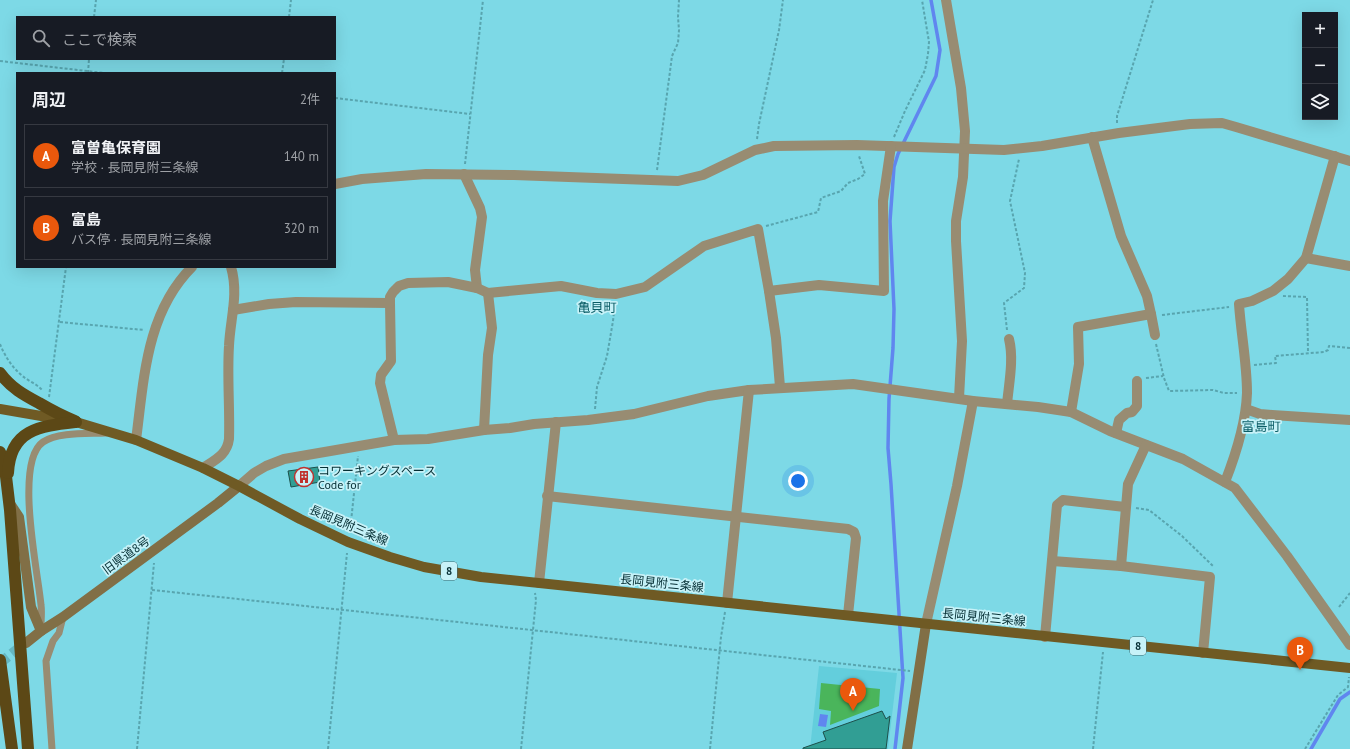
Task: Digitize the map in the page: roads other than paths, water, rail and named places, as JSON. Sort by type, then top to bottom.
[{"type":"highway","points":[[0,373],[10,385],[19,392],[54,412],[76,422]]},
{"type":"highway","points":[[28,749],[9,502],[8,469],[11,453],[21,438],[35,429],[76,422]]},
{"type":"highway","points":[[0,452],[8,486]]},
{"type":"highway","points":[[0,660],[12,749]]},
{"type":"main road","name":"長岡見附三条線","points":[[0,409],[76,422],[136,440],[203,468],[240,486],[300,519],[348,542],[424,567],[481,577],[1203,653],[1350,672]]},
{"type":"street","points":[[946,0],[961,88],[965,132],[964,177],[956,221],[962,341],[959,398]]},
{"type":"street","points":[[336,184],[362,179],[426,174],[678,180],[703,175],[755,150],[774,146],[857,145],[1022,149],[1119,133],[1190,124],[1222,123],[1350,161]]},
{"type":"street","points":[[1092,138],[1120,236],[1148,296],[1155,335]]},
{"type":"street","points":[[769,290],[819,285],[884,291],[883,201],[891,146]]},
{"type":"street","points":[[1225,482],[1233,462],[1246,409],[1245,366],[1240,304],[1252,301],[1268,294],[1288,279],[1306,258],[1335,156]]},
{"type":"street","points":[[464,174],[480,208],[482,217],[475,270],[477,288]]},
{"type":"street","points":[[394,440],[380,383],[381,375],[391,361],[390,297],[392,292],[399,286],[408,283],[448,282],[477,288],[488,293],[561,286],[597,293],[616,294],[645,287],[704,246],[758,229],[776,338],[780,387]]},
{"type":"street","points":[[1306,258],[1350,266]]},
{"type":"street","points":[[136,440],[145,365],[153,331],[166,302],[177,283],[191,268]]},
{"type":"street","points":[[203,468],[224,452],[228,447],[229,346],[235,279],[231,268]]},
{"type":"street","points":[[484,430],[488,355],[492,328],[488,293]]},
{"type":"street","points":[[233,310],[269,304],[296,302],[390,303]]},
{"type":"street","points":[[1071,412],[1079,364],[1078,326],[1152,315]]},
{"type":"street","points":[[1007,404],[1011,362],[1011,346],[1008,339]]},
{"type":"street","points":[[1116,434],[1118,420],[1132,412],[1137,406],[1138,381]]},
{"type":"street","points":[[240,486],[254,473],[266,466],[284,459],[394,440],[428,439],[484,430],[556,422],[593,420],[634,414],[708,396],[780,387],[853,384],[973,401],[1071,412],[1116,434],[1183,460],[1235,488],[1288,556],[1350,645]]},
{"type":"street","points":[[727,603],[749,390]]},
{"type":"street","points":[[907,749],[926,624],[957,486],[973,401]]},
{"type":"street","points":[[1246,409],[1260,414],[1350,420]]},
{"type":"street","points":[[537,583],[556,422]]},
{"type":"street","points":[[1121,566],[1128,484],[1146,445]]},
{"type":"street","name":"旧県道8号","points":[[26,643],[41,631],[63,618],[240,486]]},
{"type":"street","points":[[547,496],[848,529],[854,532],[856,538],[848,615]]},
{"type":"street","points":[[1045,637],[1057,505],[1063,500],[1125,507]]},
{"type":"street","points":[[9,502],[19,517],[31,606],[41,631]]},
{"type":"street","points":[[1052,560],[1121,566],[1210,577],[1203,653]]},
{"type":"lane","points":[[41,631],[41,606],[32,541],[29,486],[29,472],[34,453],[38,446],[44,441],[53,438],[112,432]]},
{"type":"lane","points":[[52,749],[46,661],[53,641],[59,632],[63,618]]},
{"type":"water","points":[[820,714],[828,715],[826,727],[818,726]]},
{"type":"waterway","points":[[895,749],[903,678],[888,448],[894,309],[890,221],[894,167],[898,154],[936,76],[940,50],[931,0]]},
{"type":"waterway","points":[[1311,749],[1340,699],[1350,692]]},
{"type":"tunnel","points":[[0,663],[25,643]]},
{"type":"place","name":"コワーキングスペース Code for","points":[[304,477]]},
{"type":"place","name":"富島","points":[[1300,670]]},
{"type":"place","name":"富曽亀保育園","points":[[853,711]]},
{"type":"district","name":"亀貝町","points":[[597,307]]},
{"type":"district","name":"富島町","points":[[1261,426]]}]
